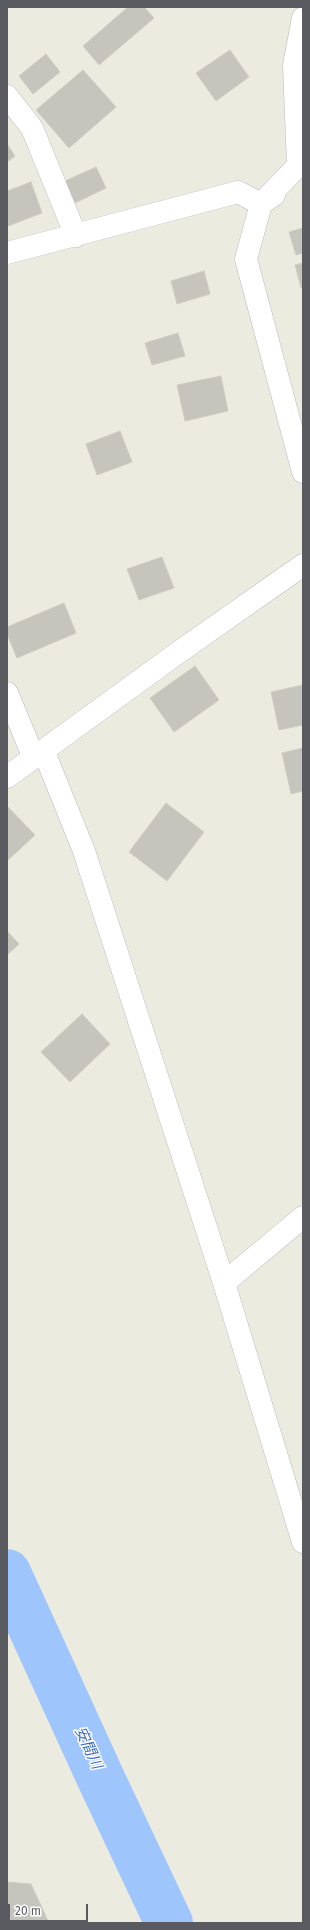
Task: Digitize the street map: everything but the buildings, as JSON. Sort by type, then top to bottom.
[{"type":"street","points":[[303,18],[294,65],[298,166],[262,204],[246,259],[303,472]]},
{"type":"street","points":[[7,96],[32,128],[76,236]]},
{"type":"street","points":[[262,204],[303,175]]},
{"type":"street","points":[[7,253],[238,192],[262,204]]},
{"type":"street","points":[[7,777],[179,652],[303,565]]},
{"type":"street","points":[[7,693],[39,755],[84,851],[224,1283],[303,1542]]},
{"type":"street","points":[[224,1283],[303,1217]]},
{"type":"waterway","name":"安間川","points":[[7,1573],[169,1923]]}]
